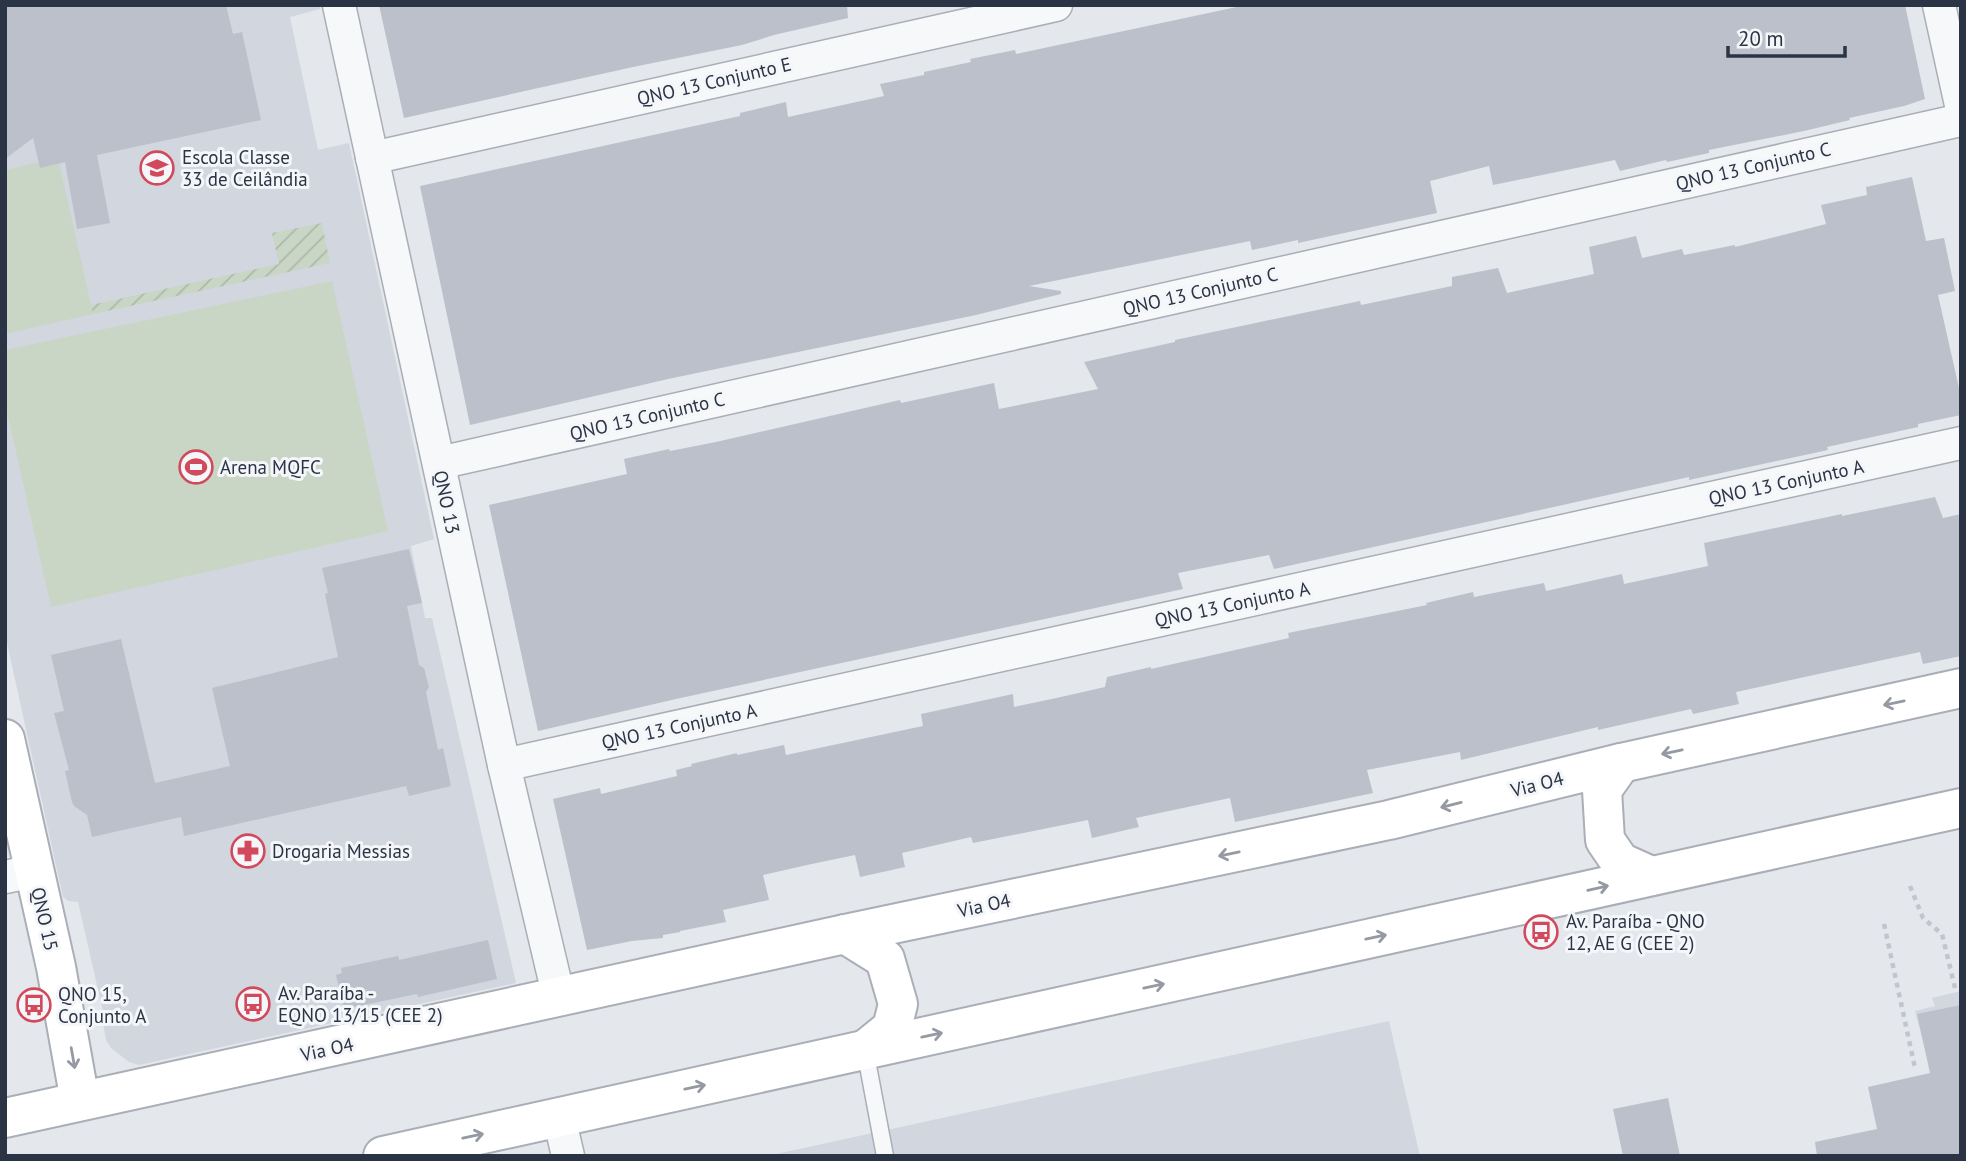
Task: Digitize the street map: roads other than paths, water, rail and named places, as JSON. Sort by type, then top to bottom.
[{"type":"main road","name":"Via O4","points":[[5,1118],[845,934],[1389,820],[1621,763],[1961,688]]},
{"type":"main road","name":"QNO 15","points":[[5,739],[20,874],[56,967],[80,1101]]},
{"type":"main road","points":[[1621,763],[1602,790],[1605,840],[1620,862],[1651,876]]},
{"type":"main road","points":[[383,1156],[1961,808]]},
{"type":"main road","points":[[845,934],[885,959],[898,1004],[892,1028],[865,1049]]},
{"type":"street","name":"QNO 13","points":[[339,5],[504,765],[559,998]]},
{"type":"street","name":"QNO 13 Conjunto E","points":[[372,158],[1056,5]]},
{"type":"street","points":[[1938,5],[1961,105]]},
{"type":"street","name":"QNO 13 Conjunto C","points":[[439,463],[1961,120]]},
{"type":"street","name":"QNO 13 Conjunto A","points":[[504,765],[1961,443]]},
{"type":"street","points":[[559,1117],[568,1156]]},
{"type":"lane","points":[[865,1049],[885,1156]]},
{"type":"place","name":"Escola Classe 33 de Ceilândia","points":[[157,168]]},
{"type":"place","name":"Arena MQFC","points":[[196,467]]},
{"type":"place","name":"Drogaria Messias","points":[[248,851]]},
{"type":"place","name":"Av. Paraíba - QNO 12, AE G (CEE 2)","points":[[1541,932]]},
{"type":"place","name":"Av. Paraíba - EQNO 13/15 (CEE 2)","points":[[253,1004]]},
{"type":"place","name":"QNO 15, Conjunto A","points":[[34,1005]]}]
